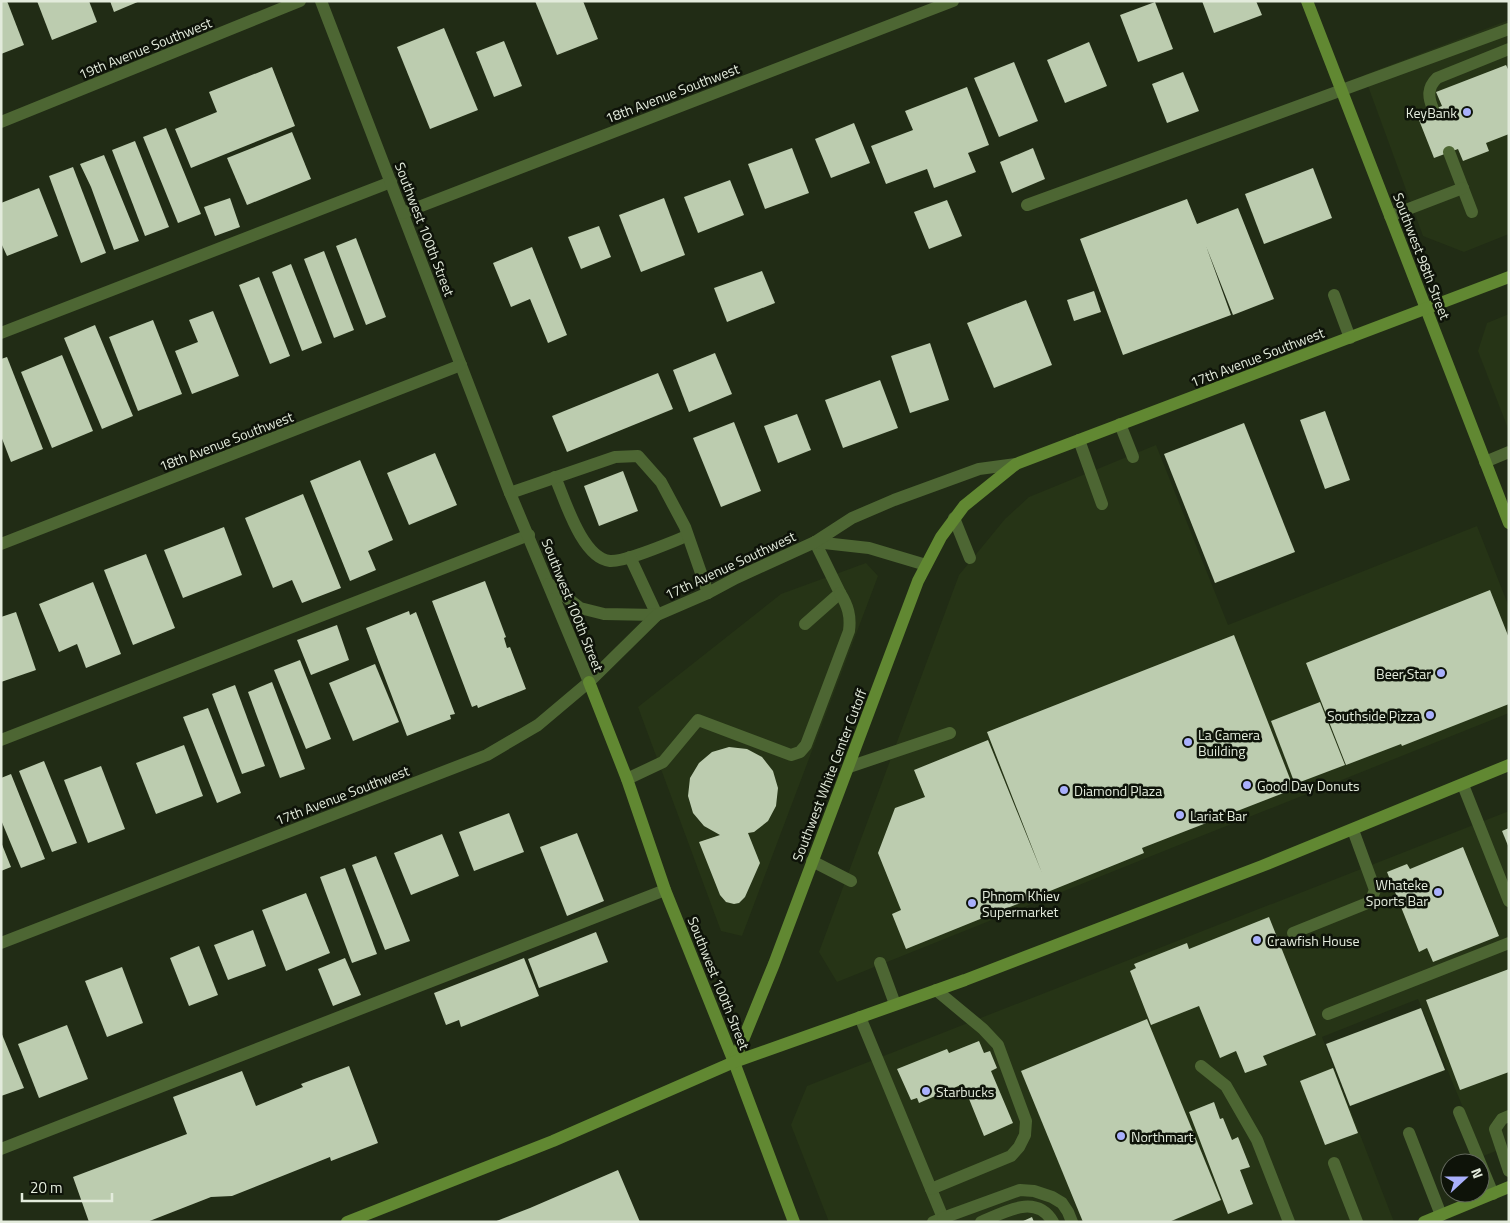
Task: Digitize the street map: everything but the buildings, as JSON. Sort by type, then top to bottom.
[{"type":"street","name":"19th Avenue Southwest","points":[[1,122],[300,1]]},
{"type":"street","name":"Southwest 100th Street","points":[[321,1],[510,492],[627,779],[665,890],[734,1062],[794,1222]]},
{"type":"street","name":"18th Avenue Southwest","points":[[403,213],[953,1]]},
{"type":"street","name":"Southwest 98th Street","points":[[1307,1],[1509,523]]},
{"type":"street","points":[[1027,205],[1509,29]]},
{"type":"street","points":[[1433,109],[1428,94],[1430,87],[1437,78],[1509,49]]},
{"type":"street","points":[[1449,152],[1472,212]]},
{"type":"street","points":[[1,333],[391,182]]},
{"type":"street","points":[[1390,216],[1463,188]]},
{"type":"street","name":"17th Avenue Southwest","points":[[1,943],[487,755],[538,725],[588,682],[657,615],[815,542],[852,518],[894,500],[979,469],[1016,464],[1509,277]]},
{"type":"street","points":[[1334,294],[1350,338]]},
{"type":"street","name":"18th Avenue Southwest","points":[[1,544],[461,365]]},
{"type":"street","points":[[1120,424],[1133,457]]},
{"type":"street","points":[[1078,440],[1102,504]]},
{"type":"street","points":[[1485,462],[1509,452]]},
{"type":"street","points":[[510,492],[615,457],[638,456],[662,482],[687,536],[708,593]]},
{"type":"street","name":"17th Avenue Southwest","points":[[964,506],[1016,464]]},
{"type":"street","points":[[555,477],[582,538],[595,554],[610,561],[630,557],[687,536]]},
{"type":"street","name":"Southwest White Center Cutoff","points":[[734,1062],[776,958],[918,581],[940,537],[964,506]]},
{"type":"street","points":[[954,518],[970,558]]},
{"type":"street","points":[[1,740],[529,535]]},
{"type":"street","points":[[627,779],[663,762],[698,720],[791,755],[803,749],[849,631],[851,621],[850,611],[815,542]]},
{"type":"street","name":"17th Avenue Southwest","points":[[815,542],[869,548],[926,565]]},
{"type":"street","points":[[630,557],[657,615]]},
{"type":"street","name":"17th Avenue Southwest","points":[[549,584],[580,608],[604,614],[657,615]]},
{"type":"street","points":[[806,624],[840,593]]},
{"type":"street","points":[[849,767],[950,734]]},
{"type":"street","points":[[347,1222],[553,1141],[734,1062],[936,990],[1253,870],[1509,766]]},
{"type":"street","points":[[1463,785],[1509,901]]},
{"type":"street","points":[[1293,933],[1370,902],[1375,890],[1353,830]]},
{"type":"street","points":[[812,861],[851,880]]},
{"type":"street","points":[[1,1149],[665,890]]},
{"type":"street","points":[[1328,1014],[1509,943]]},
{"type":"street","points":[[880,963],[895,1004]]},
{"type":"street","points":[[931,1189],[1011,1156],[1019,1147],[1025,1135],[1026,1121],[998,1045],[983,1029],[936,990]]},
{"type":"street","points":[[860,1016],[931,1189],[938,1220],[1020,1190],[1034,1191],[1052,1197],[1062,1203],[1072,1222]]},
{"type":"street","points":[[1201,1066],[1226,1086],[1257,1140],[1289,1222]]},
{"type":"street","points":[[1460,1112],[1493,1194]]},
{"type":"street","points":[[1509,1116],[1502,1118],[1495,1129],[1509,1171]]},
{"type":"street","points":[[1409,1133],[1441,1215]]},
{"type":"street","points":[[1334,1163],[1357,1222]]},
{"type":"street","points":[[1424,1222],[1509,1188]]},
{"type":"street","points":[[981,1222],[1028,1205],[1041,1208],[1053,1222]]},
{"type":"shaded area","points":[[1509,20],[1509,234],[1464,252],[1423,236],[1364,75]]},
{"type":"shaded area","points":[[1509,314],[1509,431],[1478,351],[1487,323]]},
{"type":"shaded area","points":[[1156,445],[1228,625],[1477,526],[1509,607],[1509,713],[837,982],[819,952],[959,575],[1005,519],[1029,497]]},
{"type":"shaded area","points":[[866,563],[878,576],[742,936],[721,931],[638,707],[781,594]]},
{"type":"shaded area","points":[[1509,811],[1509,1146],[1490,1153],[1482,1153],[1418,999],[1322,1037],[1394,1222],[829,1222],[791,1125],[807,1086]]},
{"type":"place","name":"KeyBank","points":[[1467,112]]},
{"type":"place","name":"Beer Star","points":[[1441,673]]},
{"type":"place","name":"Southside Pizza","points":[[1430,715]]},
{"type":"place","name":"La Camera Building","points":[[1188,742]]},
{"type":"place","name":"Good Day Donuts","points":[[1247,785]]},
{"type":"place","name":"Diamond Plaza","points":[[1064,790]]},
{"type":"place","name":"Lariat Bar","points":[[1180,815]]},
{"type":"place","name":"Whateke Sports Bar","points":[[1438,892]]},
{"type":"place","name":"Phnom Khiev Supermarket","points":[[972,903]]},
{"type":"place","name":"Crawfish House","points":[[1257,940]]},
{"type":"place","name":"Starbucks","points":[[926,1091]]},
{"type":"place","name":"Northmart","points":[[1121,1136]]}]
